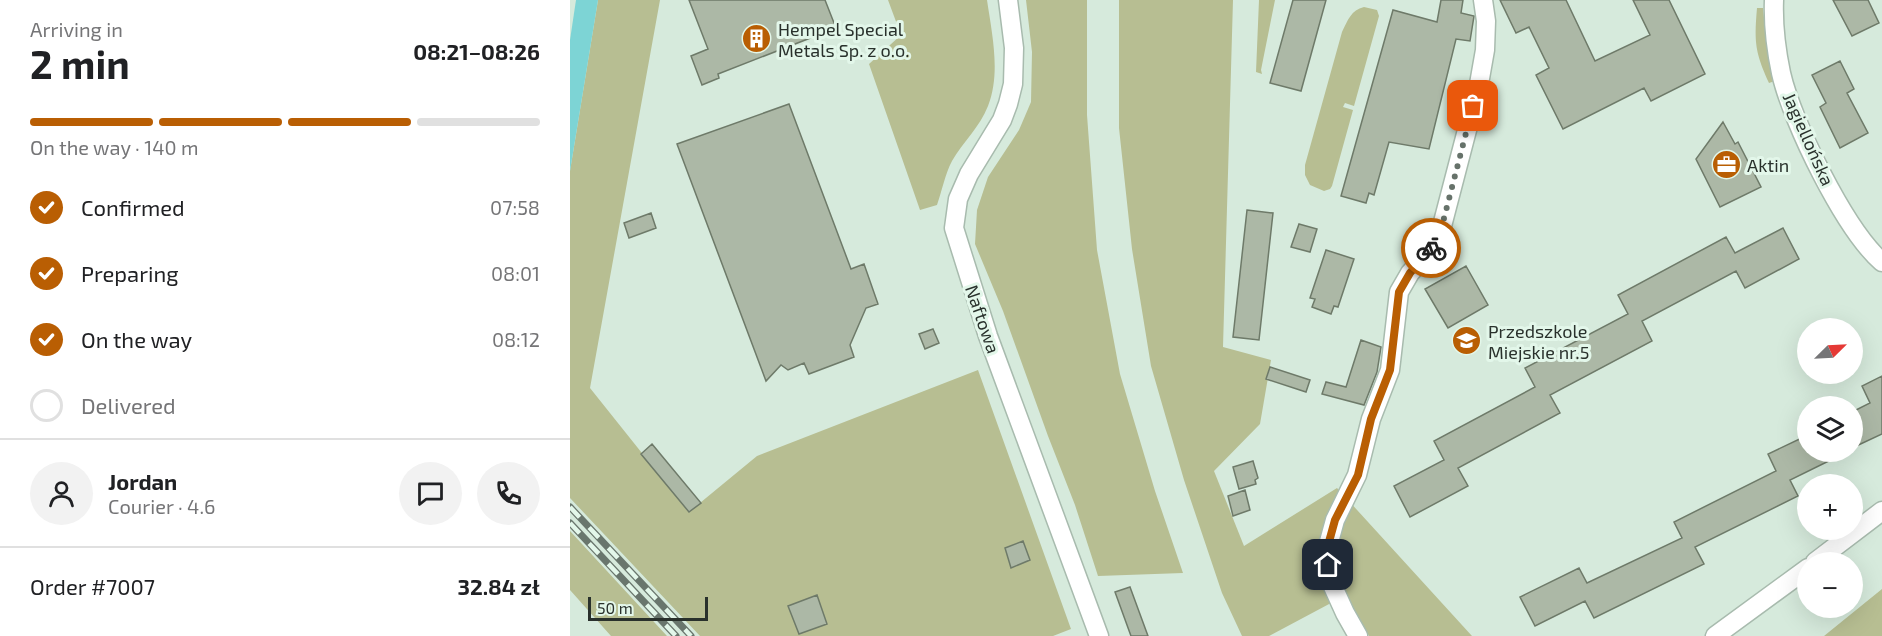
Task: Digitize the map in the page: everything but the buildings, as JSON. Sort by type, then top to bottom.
[{"type":"street","name":"Naftowa","points":[[1008,0],[1014,48],[1012,84],[1008,104],[1002,120],[969,174],[958,200],[954,228],[988,336],[1099,636]]},
{"type":"street","points":[[1358,636],[1330,580],[1327,549],[1335,520],[1358,475],[1371,419],[1390,370],[1399,292],[1410,273],[1429,252],[1442,226],[1479,84],[1485,50],[1484,0]]},
{"type":"street","name":"Jagiellońska","points":[[1774,0],[1776,44],[1782,75],[1804,134],[1837,202],[1870,252],[1882,262]]},
{"type":"street","points":[[1828,552],[1882,511]]},
{"type":"street","points":[[1715,636],[1797,576]]},
{"type":"green space","points":[[598,0],[660,0],[590,388],[689,512],[757,456],[978,370],[1071,629],[1053,636],[700,636],[570,498],[570,171]]},
{"type":"green space","points":[[888,0],[987,0],[991,26],[995,67],[988,106],[981,121],[952,161],[937,205],[920,210],[869,64],[901,35]]},
{"type":"green space","points":[[1026,0],[1087,0],[1087,115],[1097,250],[1120,374],[1155,491],[1183,573],[1098,576],[1075,505],[1003,311],[975,244],[977,210],[988,177],[1019,130],[1031,102],[1032,52]]},
{"type":"green space","points":[[1119,0],[1233,0],[1223,347],[1271,360],[1260,424],[1214,471],[1244,546],[1337,488],[1472,636],[1369,636],[1346,595],[1269,636],[1242,636],[1222,593],[1184,480],[1151,366],[1132,249],[1119,128]]},
{"type":"green space","points":[[1259,0],[1275,0],[1262,74],[1256,72]]},
{"type":"green space","points":[[1364,7],[1377,10],[1379,16],[1354,106],[1345,103],[1343,107],[1353,110],[1332,186],[1324,191],[1310,185],[1305,175],[1305,165],[1342,32],[1353,13]]},
{"type":"green space","points":[[1757,8],[1763,8],[1768,55],[1775,81],[1769,83],[1757,47]]},
{"type":"green space","points":[[570,531],[667,636],[611,636],[570,590]]},
{"type":"green space","points":[[1882,589],[1882,636],[1824,636],[1846,618],[1863,618],[1863,604]]},
{"type":"water","points":[[576,0],[598,0],[570,171],[570,40]]},
{"type":"railway","points":[[570,507],[691,636]]},
{"type":"railway","points":[[570,523],[676,636]]},
{"type":"way so far","points":[[1431,248],[1442,226],[1473,106]]},
{"type":"place","name":"Hempel Special Metals Sp. z o.o.","points":[[757,39]]},
{"type":"place","name":"Aktin","points":[[1726,165]]},
{"type":"place","name":"Przedszkole Miejskie nr.5","points":[[1467,341]]},
{"type":"route","points":[[1328,565],[1327,549],[1335,520],[1358,475],[1371,419],[1390,370],[1399,292],[1410,273],[1431,248]]}]
